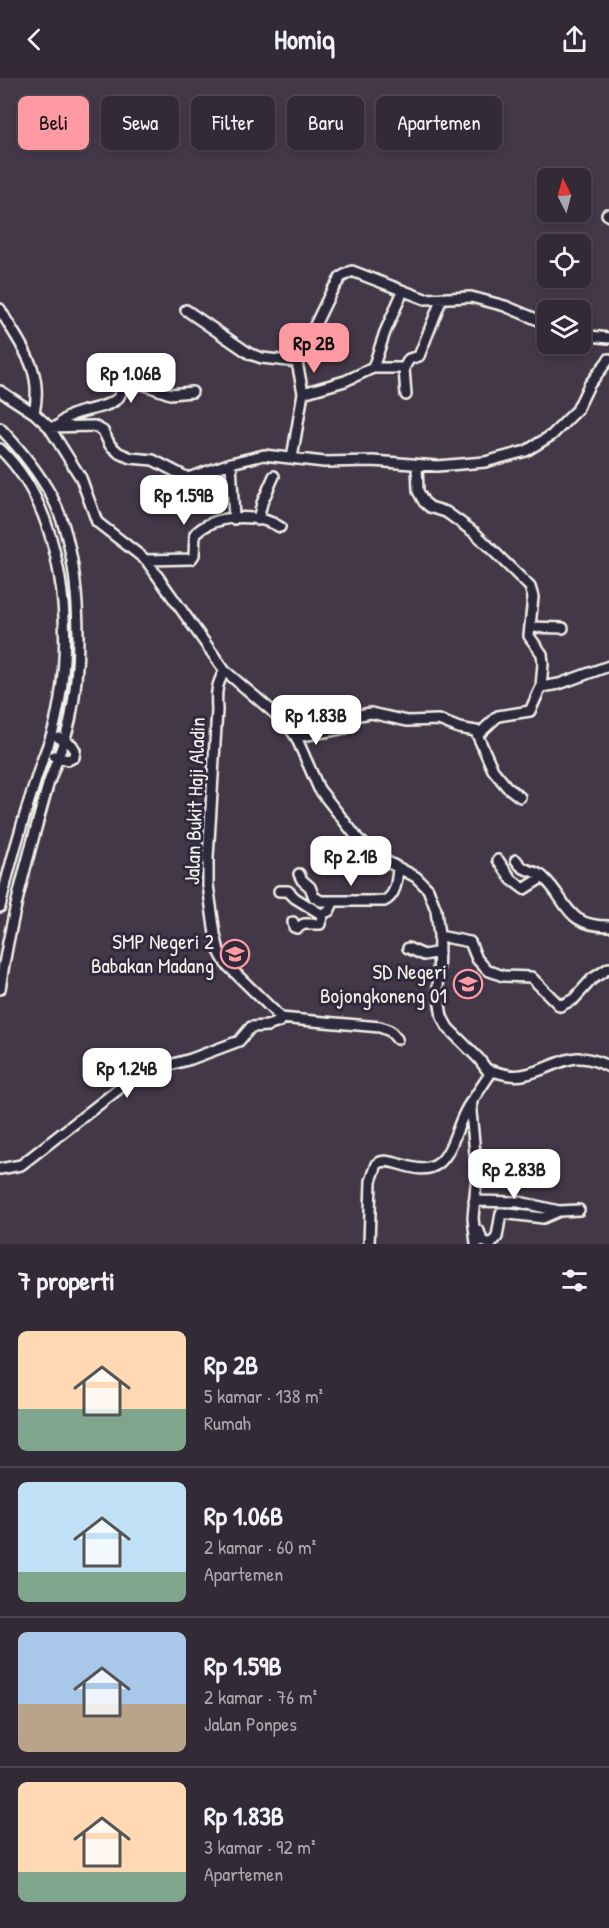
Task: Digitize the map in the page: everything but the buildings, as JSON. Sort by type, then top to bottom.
[{"type":"street","points":[[292,458],[303,393],[297,362],[331,292],[341,277],[352,271],[425,299],[466,297],[484,300],[506,306],[537,319]]},
{"type":"street","points":[[374,368],[385,332],[403,291]]},
{"type":"street","points":[[406,395],[404,368],[409,359],[419,356],[442,298]]},
{"type":"street","points":[[0,309],[28,355],[37,381],[34,413]]},
{"type":"street","points":[[186,310],[250,354],[262,358],[297,362]]},
{"type":"street","points":[[591,336],[609,338]]},
{"type":"street","points":[[53,427],[94,426],[103,432],[110,445],[119,453],[131,458],[153,460],[188,478],[231,463],[264,455],[332,462],[373,461],[446,466],[485,462],[532,449],[562,427],[577,411],[589,385],[609,359]]},
{"type":"street","points":[[303,393],[336,384],[374,368],[404,368]]},
{"type":"street","points":[[53,427],[75,414],[102,407],[118,399],[125,378],[170,394],[192,392]]},
{"type":"street","points":[[0,391],[53,427],[81,478],[97,522],[146,560],[225,671],[280,716],[296,737],[319,789],[344,822],[369,849],[416,877],[428,889],[435,901],[439,936],[438,992],[442,1017],[456,1038],[489,1070],[504,1075],[521,1075],[562,1059],[577,1057],[609,1067]]},
{"type":"street","points":[[0,428],[26,455],[53,498],[68,545],[75,587],[77,659],[75,692],[63,740],[20,882],[0,987]]},
{"type":"street","points":[[0,449],[14,463],[39,503],[55,549],[62,589],[62,670],[56,720],[0,907]]},
{"type":"street","points":[[231,463],[234,519]]},
{"type":"street","points":[[296,737],[330,729],[333,720],[339,714],[347,713],[353,716],[371,713],[407,721],[439,720],[476,732],[484,730],[498,716],[530,711],[541,687],[542,654],[529,636],[533,597],[530,587],[475,533],[446,512],[430,507],[424,502],[418,491],[417,465]]},
{"type":"street","points":[[258,520],[262,503],[274,476]]},
{"type":"street","points":[[146,560],[191,559],[194,555],[194,537],[201,528],[234,519],[270,522],[280,528]]},
{"type":"street","points":[[530,627],[563,628]]},
{"type":"street","points":[[541,687],[559,684],[609,666]]},
{"type":"street","name":"Jalan Bukit Haji Aladin","points":[[225,671],[218,681],[216,691],[217,710],[208,857],[210,906],[219,951],[226,964],[284,1019]]},
{"type":"street","points":[[476,732],[494,770],[507,787],[520,797]]},
{"type":"street","points":[[45,753],[68,760],[74,756],[75,750],[63,740],[51,735]]},
{"type":"street","points":[[498,860],[524,889],[543,877]]},
{"type":"street","points":[[516,860],[524,870],[543,877],[566,909],[574,916],[590,924],[609,926]]},
{"type":"street","points":[[295,898],[300,877],[317,899],[334,902],[388,900],[393,893],[398,868]]},
{"type":"street","points":[[279,891],[288,891],[295,898],[323,914]]},
{"type":"street","points":[[293,922],[294,927],[297,928],[307,923],[320,924],[323,914],[329,911],[334,902]]},
{"type":"street","points":[[439,936],[470,942],[477,959],[493,973],[531,977],[560,1006],[574,999],[592,979],[609,968]]},
{"type":"street","points":[[408,948],[423,955],[439,952]]},
{"type":"street","points":[[0,1169],[21,1165],[138,1074],[191,1059],[239,1041],[251,1027],[276,1024],[284,1019],[337,1022],[380,1028],[390,1031],[397,1039]]},
{"type":"street","points":[[369,1244],[372,1181],[377,1164],[386,1161],[419,1169],[436,1165],[444,1156],[465,1110],[488,1078],[489,1070]]},
{"type":"street","points":[[472,1101],[471,1125],[477,1174],[473,1215],[476,1244]]},
{"type":"street","points":[[474,1201],[519,1202],[559,1211],[579,1210]]},
{"type":"street","points":[[473,1215],[477,1221],[482,1241],[490,1244],[497,1237],[501,1212],[543,1218],[559,1211]]},
{"type":"place","name":"SMP Negeri 2 Babakan Madang","points":[[235,954]]},
{"type":"place","name":"SD Negeri Bojongkoneng 01","points":[[468,984]]}]
